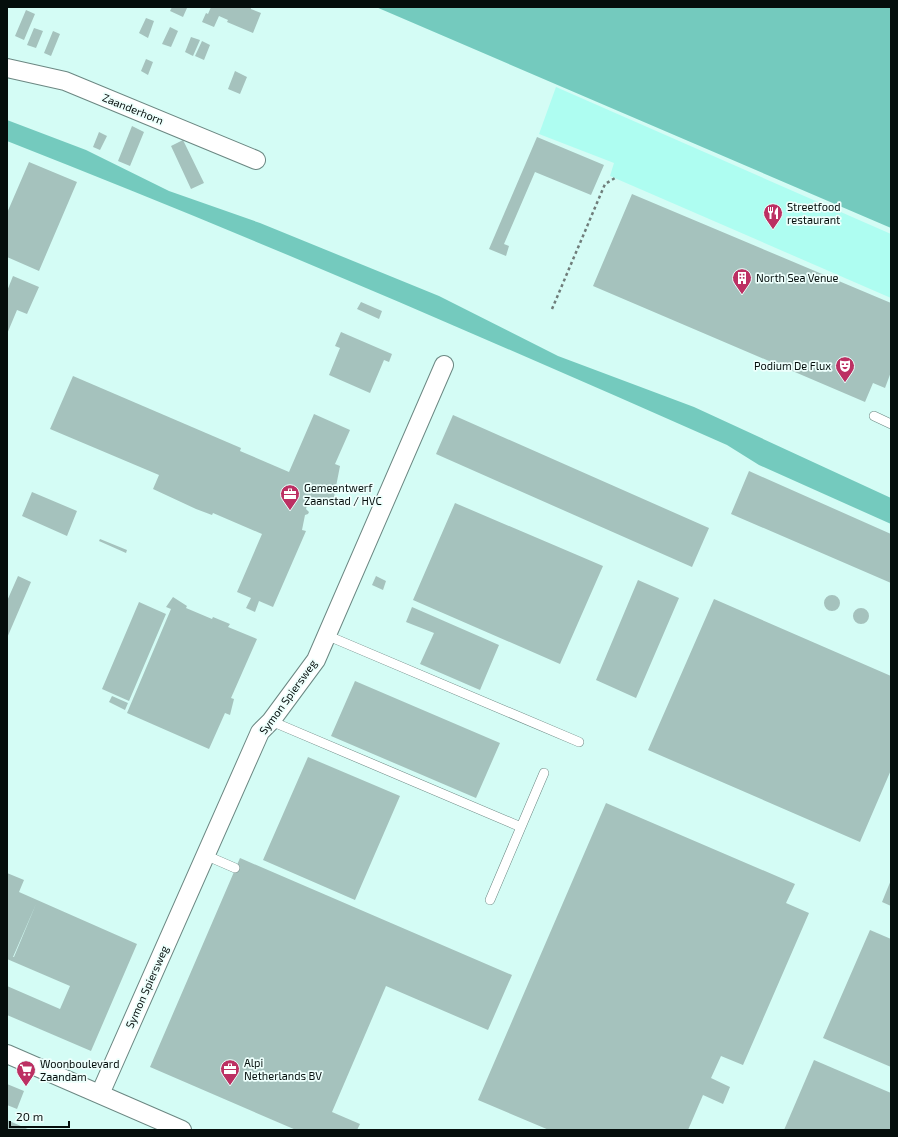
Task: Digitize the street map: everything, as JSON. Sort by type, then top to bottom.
[{"type":"street","name":"Zaanderhorn","points":[[7,68],[65,81],[256,160]]},
{"type":"street","name":"Symon Spiersweg","points":[[100,1094],[260,732],[271,721],[316,660],[444,365]]},
{"type":"street","points":[[7,1054],[182,1130]]},
{"type":"lane","points":[[874,416],[891,424]]},
{"type":"lane","points":[[326,635],[579,742]]},
{"type":"lane","points":[[271,721],[521,827]]},
{"type":"lane","points":[[490,900],[544,773]]},
{"type":"lane","points":[[205,855],[235,868]]},
{"type":"path","points":[[552,309],[605,184],[615,178]]},
{"type":"shaded area","points":[[7,7],[474,7],[891,187],[891,1130],[7,1130]]},
{"type":"shaded area","points":[[376,7],[891,7],[891,228]]},
{"type":"shaded area","points":[[556,87],[891,234],[891,298],[610,176],[614,163],[539,134]]},
{"type":"shaded area","points":[[7,120],[86,150],[169,191],[260,223],[439,296],[558,356],[694,407],[891,498],[891,524],[759,465],[727,445],[459,328],[279,251],[7,141]]},
{"type":"building","points":[[172,7],[187,8],[183,17],[170,11]]},
{"type":"building","points":[[211,7],[251,7],[251,9],[261,13],[253,33],[227,22],[228,20],[219,16],[214,27],[202,22],[206,13],[208,14]]},
{"type":"building","points":[[26,10],[35,14],[24,40],[15,36]]},
{"type":"building","points":[[146,18],[154,21],[148,38],[139,33]]},
{"type":"building","points":[[170,27],[178,31],[171,47],[162,44]]},
{"type":"building","points":[[34,28],[43,31],[36,48],[27,45]]},
{"type":"building","points":[[53,31],[60,34],[51,56],[44,53]]},
{"type":"building","points":[[191,37],[200,40],[193,56],[185,52]]},
{"type":"building","points":[[202,41],[210,45],[204,60],[195,56]]},
{"type":"building","points":[[146,59],[153,62],[148,75],[141,71]]},
{"type":"building","points":[[235,71],[247,77],[240,94],[228,89]]},
{"type":"building","points":[[132,126],[144,132],[130,166],[118,161]]},
{"type":"building","points":[[99,132],[107,136],[100,150],[93,147]]},
{"type":"building","points":[[537,137],[604,165],[591,195],[535,172],[504,244],[509,246],[506,256],[489,249]]},
{"type":"building","points":[[183,140],[204,183],[191,189],[171,146]]},
{"type":"building","points":[[29,162],[77,182],[39,271],[7,257],[7,213]]},
{"type":"building","name":"North Sea Venue","points":[[632,194],[891,303],[891,372],[885,388],[873,383],[865,402],[593,286]]},
{"type":"building","points":[[13,276],[39,287],[27,314],[17,310],[7,334],[7,291]]},
{"type":"building","points":[[361,302],[382,311],[379,319],[357,309]]},
{"type":"building","points":[[341,332],[392,354],[389,362],[384,360],[370,393],[329,375],[340,348],[335,346]]},
{"type":"building","points":[[73,376],[241,448],[240,451],[289,472],[314,414],[350,430],[335,464],[340,466],[332,507],[308,502],[306,509],[309,512],[305,515],[302,530],[306,531],[273,607],[259,601],[255,612],[246,608],[251,598],[237,592],[262,534],[213,513],[212,515],[196,509],[153,489],[159,475],[50,429]]},
{"type":"building","points":[[453,415],[709,528],[692,567],[436,454]]},
{"type":"building","points":[[749,471],[891,534],[891,583],[731,514]]},
{"type":"building","points":[[32,492],[77,511],[67,536],[22,516]]},
{"type":"building","points":[[455,503],[603,566],[560,664],[413,600]]},
{"type":"building","points":[[100,539],[127,550],[126,553],[99,541]]},
{"type":"building","points":[[18,576],[31,582],[7,638],[7,601]]},
{"type":"building","points":[[376,576],[386,581],[383,590],[372,585]]},
{"type":"building","points":[[638,580],[679,598],[636,698],[596,680]]},
{"type":"building","points":[[829,595],[835,595],[840,600],[838,609],[835,611],[829,611],[824,606],[824,600]]},
{"type":"building","points":[[173,597],[187,606],[186,608],[212,619],[213,617],[230,624],[228,627],[257,639],[231,698],[234,699],[230,715],[225,713],[209,749],[127,713],[171,609],[166,607]]},
{"type":"building","points":[[714,599],[891,676],[891,770],[860,842],[648,750]]},
{"type":"building","points":[[139,602],[166,614],[129,701],[102,689]]},
{"type":"building","points":[[412,607],[499,645],[480,690],[420,664],[434,633],[406,622]]},
{"type":"building","points":[[858,608],[864,608],[869,613],[867,622],[864,624],[858,624],[853,619],[853,613]]},
{"type":"building","points":[[355,681],[500,743],[476,798],[331,736]]},
{"type":"building","points":[[112,696],[128,703],[125,710],[109,702]]},
{"type":"building","points":[[308,757],[400,796],[355,900],[263,860]]},
{"type":"building","points":[[606,803],[795,884],[786,903],[809,913],[743,1065],[721,1056],[711,1078],[730,1087],[723,1104],[703,1095],[688,1130],[549,1130],[478,1100]]},
{"type":"building","points":[[240,858],[512,975],[488,1030],[386,986],[332,1112],[360,1124],[357,1130],[296,1130],[150,1067]]},
{"type":"building","points":[[7,873],[24,880],[19,892],[137,944],[91,1051],[7,1015],[7,986],[60,1009],[70,986],[7,959]],"holes":[[[36,904],[14,957],[13,957]]]},
{"type":"building","points":[[891,880],[891,906],[882,902]]},
{"type":"building","points":[[870,930],[891,939],[891,1067],[823,1038]]},
{"type":"building","points":[[814,1060],[891,1093],[891,1130],[784,1130]]},
{"type":"building","points":[[7,1084],[24,1091],[17,1109],[7,1105]]},
{"type":"building","points":[[7,1120],[30,1130],[7,1130]]},
{"type":"place","name":"Streetfood restaurant","points":[[773,230]]},
{"type":"place","name":"North Sea Venue","points":[[742,295]]},
{"type":"place","name":"Podium De Flux","points":[[845,383]]},
{"type":"place","name":"Gemeentwerf Zaanstad / HVC","points":[[290,511]]},
{"type":"place","name":"Alpi Netherlands BV","points":[[230,1086]]},
{"type":"place","name":"Woonboulevard Zaandam","points":[[26,1087]]}]
